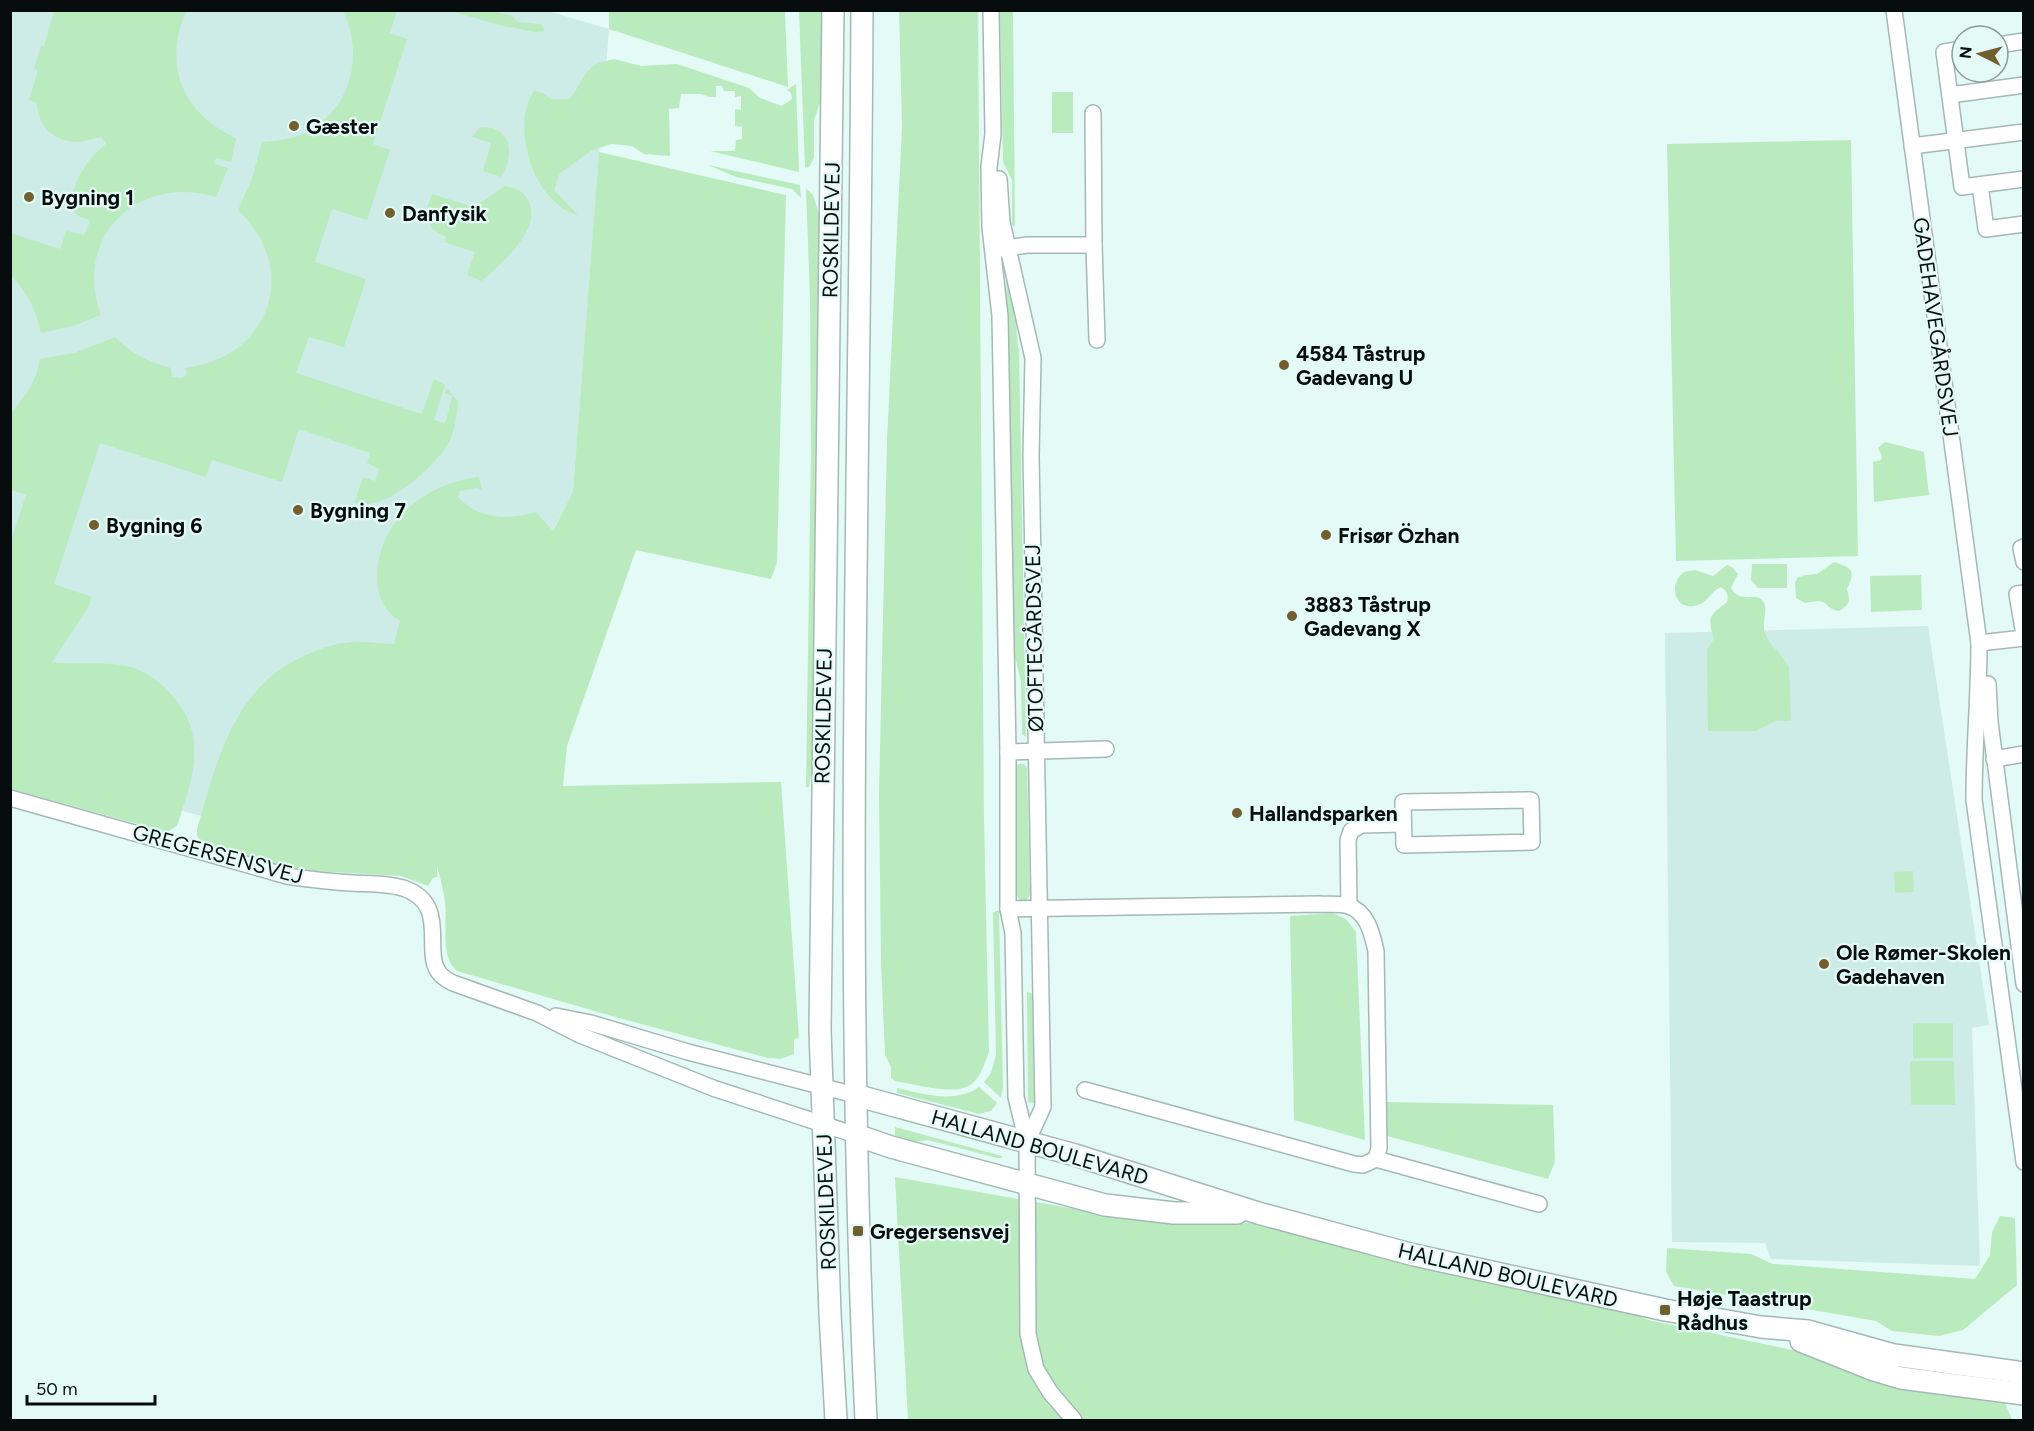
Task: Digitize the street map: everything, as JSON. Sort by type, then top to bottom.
[{"type":"main road","name":"ROSKILDEVEJ","points":[[833,10],[822,797],[821,1086],[836,1420]]},
{"type":"main road","name":"ROSKILDEVEJ","points":[[862,10],[855,774],[855,1095],[866,1420]]},
{"type":"main road","name":"HALLAND BOULEVARD","points":[[855,1095],[1075,1155],[1258,1213],[1414,1255],[1629,1303],[1761,1327],[1808,1331],[1894,1355],[2024,1373]]},
{"type":"main road","name":"HALLAND BOULEVARD","points":[[856,1135],[891,1147],[1106,1205],[1174,1213],[1258,1213]]},
{"type":"main road","name":"HALLAND BOULEVARD","points":[[1761,1327],[1901,1378],[2024,1394]]},
{"type":"street","name":"ØTOFTEGÅRDSVEJ","points":[[991,10],[993,134],[998,151],[1001,249],[1008,909],[1013,933],[1017,1103],[1027,1142],[1028,1334],[1036,1369],[1074,1420]]},
{"type":"street","name":"GADEHAVEGÅRDSVEJ","points":[[1894,10],[1979,643],[1974,800],[2024,1162]]},
{"type":"street","points":[[1950,51],[1944,52],[1962,187],[2024,179]]},
{"type":"street","points":[[1950,95],[2024,85]]},
{"type":"street","points":[[1093,113],[1096,340]]},
{"type":"street","points":[[1912,146],[2024,132]]},
{"type":"street","points":[[1980,185],[1986,229],[2024,224]]},
{"type":"street","points":[[1001,249],[1027,244],[1094,245]]},
{"type":"street","name":"ØTOFTEGÅRDSVEJ","points":[[1001,249],[1033,358],[1031,456],[1043,1107],[1027,1142]]},
{"type":"street","points":[[2024,548],[2021,548],[2024,562]]},
{"type":"street","points":[[1979,643],[2024,636],[2018,594],[2024,593]]},
{"type":"street","name":"GADEHAVEGÅRDSVEJ","points":[[1979,643],[1987,671],[1994,759],[2023,979]]},
{"type":"street","points":[[1008,752],[1106,748]]},
{"type":"street","points":[[1994,759],[2024,754]]},
{"type":"street","name":"GREGERSENSVEJ","points":[[10,798],[287,876],[384,884],[403,888],[418,895],[428,908],[433,931],[435,961],[441,975],[453,983],[537,1013],[580,1035],[714,1088],[856,1135]]},
{"type":"street","points":[[1532,800],[1532,842],[1404,845],[1403,824],[1403,802],[1532,800]]},
{"type":"street","points":[[1349,906],[1348,840],[1351,831],[1360,825],[1403,824]]},
{"type":"street","points":[[1008,909],[1319,904],[1349,906],[1363,916],[1372,930],[1376,951],[1379,1148],[1376,1160]]},
{"type":"street","points":[[1999,980],[2023,979]]},
{"type":"street","name":"GREGERSENSVEJ","points":[[537,1013],[591,1023],[688,1052],[855,1095]]},
{"type":"street","points":[[1085,1090],[1354,1164],[1364,1165],[1376,1160],[1539,1204]]},
{"type":"shaded area","points":[[545,10],[609,29],[573,491],[482,670],[296,842],[11,764],[10,11]]},
{"type":"shaded area","name":"Ole Rømer-Skolen Gadehaven","points":[[1928,626],[1989,1025],[1972,1028],[1980,1266],[1771,1259],[1765,1243],[1672,1242],[1665,633]]},
{"type":"green space","points":[[54,11],[186,11],[179,31],[177,50],[177,68],[182,85],[190,101],[202,115],[217,128],[236,138],[231,162],[216,158],[215,164],[228,168],[216,197],[187,192],[161,194],[138,203],[118,218],[104,237],[96,260],[94,287],[101,315],[73,326],[41,333],[30,302],[11,276],[11,233],[60,249],[66,231],[84,235],[89,224],[88,219],[75,213],[72,207],[73,192],[88,162],[106,144],[102,137],[78,142],[54,136],[40,119],[37,103],[29,100],[38,70],[34,68],[41,46],[44,46]]},
{"type":"green space","points":[[343,11],[397,11],[390,33],[407,39],[373,144],[390,150],[367,220],[332,209],[315,262],[366,279],[344,347],[309,337],[296,373],[422,414],[434,379],[445,385],[434,420],[444,423],[446,421],[452,396],[445,393],[447,388],[458,401],[451,438],[437,458],[416,480],[391,497],[366,504],[354,503],[363,477],[375,481],[380,469],[367,463],[370,453],[299,429],[282,482],[212,460],[206,477],[100,443],[54,584],[92,597],[88,608],[52,662],[132,667],[155,679],[165,688],[182,708],[190,724],[194,740],[194,757],[188,790],[177,826],[167,832],[11,789],[10,543],[26,495],[11,490],[11,413],[29,390],[40,359],[74,353],[115,337],[141,357],[171,368],[172,377],[182,378],[187,374],[185,368],[214,361],[238,347],[256,329],[267,307],[271,283],[268,258],[257,233],[238,210],[252,179],[262,142],[285,139],[307,132],[335,109],[344,95],[350,79],[353,45]]},
{"type":"green space","points":[[450,11],[498,11],[511,15],[518,22],[541,24],[544,31],[536,32],[507,27]]},
{"type":"green space","points":[[609,11],[785,11],[788,87],[609,29]]},
{"type":"green space","points":[[799,11],[822,11],[821,100],[814,120],[814,158],[809,167],[805,168]]},
{"type":"green space","points":[[899,11],[978,11],[984,819],[989,1052],[974,1082],[967,1087],[948,1090],[895,1081],[891,1078],[891,1067],[885,1055],[881,961],[879,794],[887,441],[902,127]]},
{"type":"green space","points":[[1000,11],[1013,11],[1015,227],[1012,225],[1012,180],[1003,162]]},
{"type":"green space","points":[[614,59],[641,66],[677,64],[749,88],[760,98],[782,106],[792,99],[791,93],[787,90],[796,84],[799,172],[710,151],[735,151],[736,140],[742,139],[742,127],[735,126],[735,109],[741,110],[741,96],[735,97],[735,91],[724,91],[722,86],[716,86],[716,97],[681,94],[679,108],[669,109],[670,156],[644,154],[632,146],[611,144],[591,151],[560,173],[554,190],[578,215],[563,209],[549,197],[530,163],[524,124],[527,106],[534,91],[543,93],[551,99],[569,99],[591,68]]},
{"type":"green space","points":[[1052,92],[1073,92],[1073,133],[1052,133]]},
{"type":"green space","points":[[480,127],[499,131],[508,143],[508,160],[501,177],[483,171],[491,143],[472,137]]},
{"type":"green space","points":[[1851,140],[1858,556],[1676,561],[1667,144]]},
{"type":"green space","points":[[599,152],[786,195],[777,563],[771,579],[636,550],[567,746],[563,786],[781,782],[799,1038],[794,1039],[794,1054],[781,1059],[768,1058],[608,1015],[457,971],[451,964],[446,948],[446,912],[437,866],[437,877],[433,878],[428,886],[401,876],[314,871],[283,866],[203,844],[197,836],[197,829],[220,755],[243,709],[258,689],[277,672],[325,647],[352,642],[394,644],[400,621],[388,610],[380,597],[377,582],[378,565],[388,533],[408,508],[441,487],[479,477],[482,490],[477,488],[460,491],[458,497],[466,505],[485,514],[504,517],[536,512],[553,531],[573,491]]},
{"type":"green space","points":[[708,165],[800,185],[801,198],[792,189],[736,177]]},
{"type":"green space","points":[[505,186],[524,194],[531,211],[530,222],[518,245],[482,281],[467,275],[475,252],[444,242],[446,237],[432,229],[425,213],[432,194],[474,207]]},
{"type":"green space","points":[[806,188],[813,195],[820,216],[815,750],[809,787],[806,787],[811,449],[810,298]]},
{"type":"green space","points":[[1006,272],[1015,312],[1019,348],[1026,737],[1022,734],[1021,681],[1012,645]]},
{"type":"green space","points":[[1885,442],[1924,452],[1929,495],[1874,502],[1873,462],[1881,460],[1882,456],[1878,448]]},
{"type":"green space","points":[[1834,562],[1849,568],[1852,574],[1847,589],[1849,602],[1846,606],[1839,611],[1823,602],[1805,603],[1796,598],[1797,578],[1817,574]]},
{"type":"green space","points":[[1752,564],[1787,564],[1787,588],[1758,588],[1751,580]]},
{"type":"green space","points":[[1727,565],[1738,574],[1731,588],[1735,593],[1743,597],[1760,598],[1765,605],[1765,633],[1789,667],[1791,721],[1776,721],[1756,731],[1708,731],[1707,650],[1714,639],[1710,621],[1713,614],[1727,602],[1728,595],[1721,587],[1701,604],[1690,606],[1679,602],[1675,590],[1679,577],[1684,572],[1695,570],[1713,576]]},
{"type":"green space","points":[[1921,575],[1922,610],[1871,612],[1870,576]]},
{"type":"green space","points":[[1018,764],[1024,764],[1027,768],[1030,895],[1026,901],[1021,902],[1017,896],[1015,769]]},
{"type":"green space","points":[[1913,871],[1914,892],[1895,893],[1894,872]]},
{"type":"green space","points":[[999,911],[1003,1087],[1001,1098],[984,1082],[991,1073],[996,1055],[993,913]]},
{"type":"green space","points":[[1333,913],[1347,920],[1356,932],[1365,1140],[1294,1120],[1290,916]]},
{"type":"green space","points":[[1027,992],[1032,995],[1034,1103],[1028,1102]]},
{"type":"green space","points":[[1913,1023],[1953,1023],[1953,1058],[1913,1058]]},
{"type":"green space","points":[[1910,1061],[1954,1061],[1955,1105],[1911,1105]]},
{"type":"green space","points":[[979,1087],[997,1103],[991,1111],[979,1114],[897,1093],[897,1088],[928,1095],[950,1096],[970,1092]]},
{"type":"green space","points":[[1384,1102],[1553,1105],[1555,1162],[1548,1179],[1387,1136]]},
{"type":"green space","points":[[895,1127],[1002,1156],[1002,1158],[928,1140],[913,1142],[895,1136]]},
{"type":"green space","points":[[895,1177],[1148,1222],[1249,1223],[1624,1309],[1648,1320],[2001,1393],[2012,1420],[908,1420]]},
{"type":"green space","points":[[2000,1216],[2015,1218],[2017,1285],[1963,1330],[1939,1336],[1892,1331],[1876,1321],[1674,1286],[1666,1272],[1667,1248],[1751,1254],[1773,1264],[1975,1279],[1990,1255],[1992,1232]]},
{"type":"place","name":"Gæster","points":[[294,126]]},
{"type":"place","name":"Bygning 1","points":[[29,197]]},
{"type":"place","name":"Danfysik","points":[[390,213]]},
{"type":"place","name":"4584 Tåstrup Gadevang U","points":[[1284,365]]},
{"type":"place","name":"Bygning 7","points":[[298,510]]},
{"type":"place","name":"Bygning 6","points":[[94,525]]},
{"type":"place","name":"Frisør Özhan","points":[[1326,535]]},
{"type":"place","name":"3883 Tåstrup Gadevang X","points":[[1292,616]]},
{"type":"place","name":"Hallandsparken","points":[[1237,813]]},
{"type":"place","name":"Ole Rømer-Skolen Gadehaven","points":[[1824,964]]},
{"type":"place","name":"Gregersensvej","points":[[858,1231]]},
{"type":"place","name":"Høje Taastrup Rådhus","points":[[1665,1310]]}]
